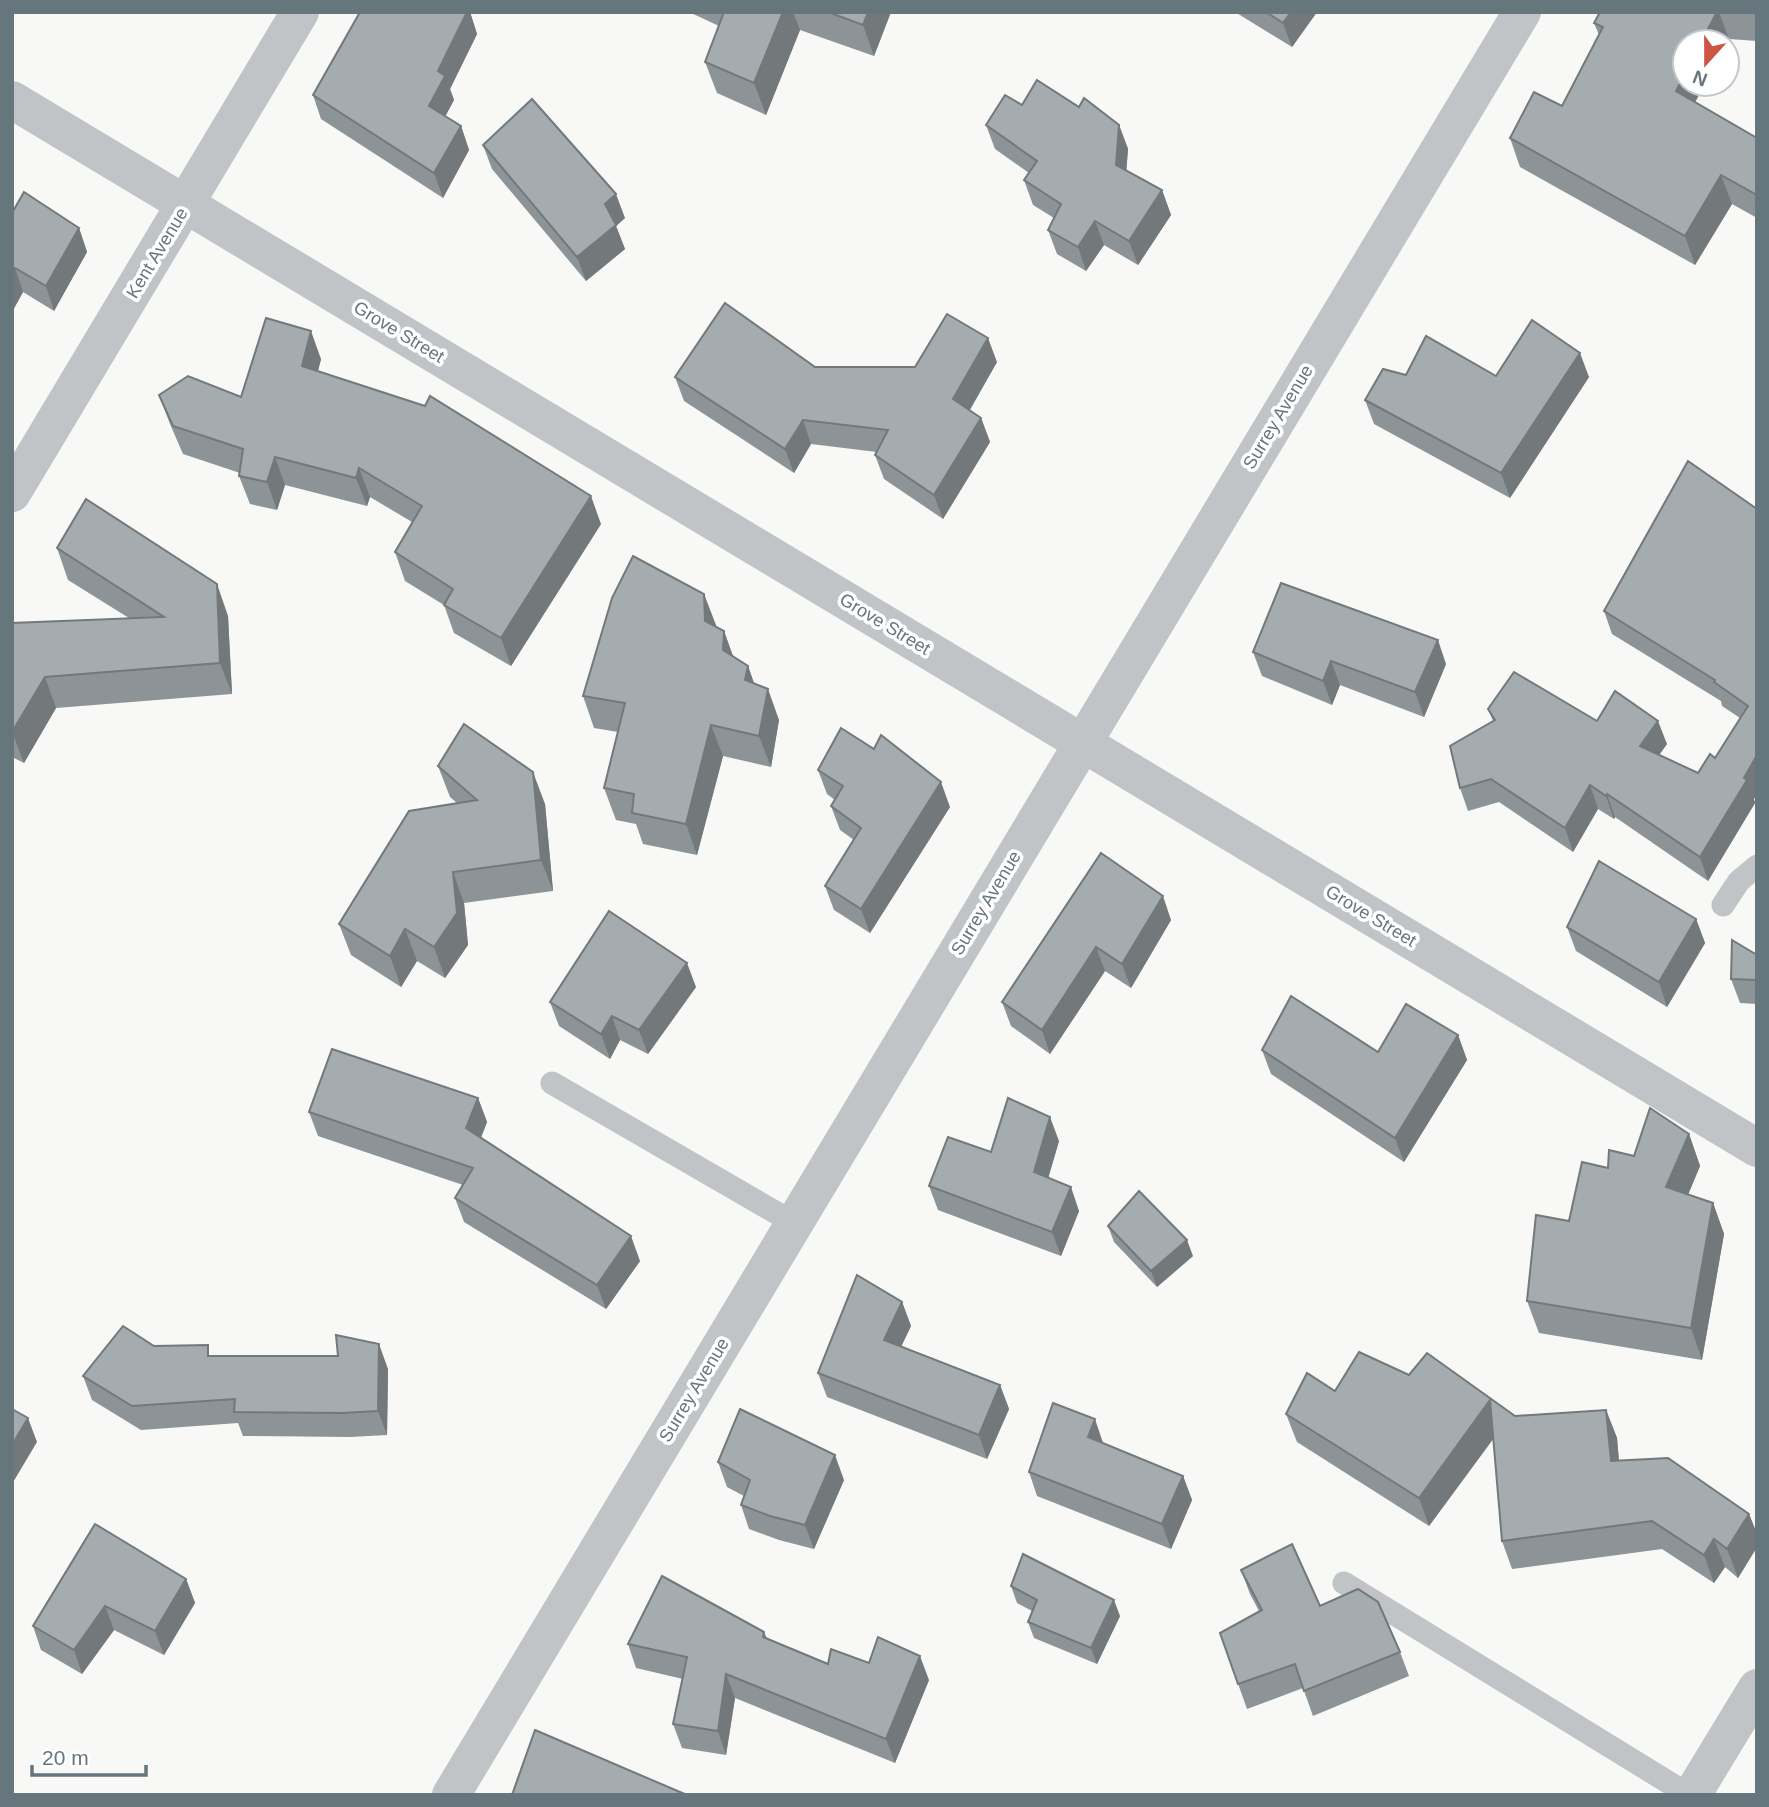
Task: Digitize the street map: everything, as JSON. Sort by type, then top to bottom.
[{"type":"street","name":"Kent Avenue","points":[[12,493],[300,12]]},
{"type":"street","name":"Surrey Avenue","points":[[451,1795],[1522,12]]},
{"type":"street","name":"Grove Street","points":[[12,100],[1757,1148]]},
{"type":"street","points":[[1691,1795],[1757,1688]]},
{"type":"lane","points":[[1723,905],[1739,881],[1757,866]]},
{"type":"lane","points":[[552,1083],[794,1223]]},
{"type":"lane","points":[[1343,1583],[1691,1795]]},
{"type":"building","points":[[360,12],[467,12],[438,71],[445,76],[429,106],[461,126],[434,173],[313,95]]},
{"type":"building","points":[[724,12],[783,12],[754,83],[705,62]]},
{"type":"building","points":[[828,12],[868,12],[863,25]]},
{"type":"building","points":[[1266,12],[1291,12],[1283,23]]},
{"type":"building","points":[[1600,12],[1717,12],[1708,28],[1671,28],[1671,98],[1688,98],[1757,138],[1757,195],[1721,175],[1685,236],[1510,138],[1534,92],[1562,106],[1603,27],[1594,23]]},
{"type":"building","points":[[1037,80],[1079,107],[1084,98],[1119,125],[1116,165],[1162,190],[1129,241],[1095,221],[1078,247],[1048,230],[1061,204],[1024,180],[1037,161],[986,125],[1005,95],[1022,105]]},
{"type":"building","points":[[532,99],[616,194],[605,204],[616,225],[577,257],[483,145]]},
{"type":"building","points":[[24,192],[79,228],[46,286],[15,268],[12,272],[12,213]]},
{"type":"building","points":[[725,303],[815,367],[915,367],[947,314],[988,338],[953,399],[981,418],[934,495],[875,455],[888,430],[803,420],[785,449],[675,377]]},
{"type":"building","points":[[266,318],[311,331],[302,366],[425,406],[430,396],[591,496],[501,638],[444,605],[453,589],[395,552],[422,506],[359,468],[356,478],[275,457],[267,482],[239,476],[243,449],[173,426],[159,395],[188,376],[241,397]]},
{"type":"building","points":[[1532,320],[1580,353],[1501,473],[1365,400],[1383,369],[1406,375],[1426,336],[1496,376]]},
{"type":"building","points":[[1688,461],[1757,509],[1757,755],[1744,778],[1747,780],[1700,857],[1590,785],[1565,828],[1491,779],[1460,788],[1450,746],[1495,720],[1488,709],[1514,672],[1597,721],[1615,691],[1658,721],[1640,746],[1698,773],[1710,754],[1715,758],[1748,706],[1714,682],[1715,680],[1604,611]]},
{"type":"building","points":[[86,499],[217,584],[220,663],[45,677],[12,732],[12,623],[164,617],[57,548]]},
{"type":"building","points":[[633,556],[704,594],[705,621],[724,631],[723,650],[748,666],[745,680],[768,689],[759,736],[711,725],[686,824],[632,813],[634,794],[604,788],[625,703],[583,696],[612,598]]},
{"type":"building","points":[[1281,583],[1438,640],[1415,692],[1331,661],[1323,681],[1253,652]]},
{"type":"building","points":[[464,724],[533,772],[541,860],[453,872],[457,913],[434,947],[405,929],[390,956],[339,924],[409,811],[477,800],[438,766]]},
{"type":"building","points":[[841,728],[874,749],[881,735],[941,782],[861,909],[825,886],[861,828],[831,806],[843,786],[818,770]]},
{"type":"building","points":[[1101,853],[1163,896],[1122,964],[1096,947],[1042,1030],[1002,1002]]},
{"type":"building","points":[[1599,861],[1696,919],[1659,982],[1567,927]]},
{"type":"building","points":[[609,911],[687,963],[639,1030],[612,1016],[601,1034],[550,1002]]},
{"type":"building","points":[[1732,940],[1757,955],[1757,980],[1731,979]]},
{"type":"building","points":[[1291,996],[1378,1052],[1406,1004],[1458,1035],[1395,1138],[1262,1050]]},
{"type":"building","points":[[332,1049],[478,1098],[466,1128],[631,1236],[597,1285],[455,1198],[473,1168],[309,1112]]},
{"type":"building","points":[[1008,1098],[1050,1117],[1034,1172],[1071,1187],[1052,1232],[929,1186],[948,1137],[991,1152]]},
{"type":"building","points":[[1650,1108],[1689,1134],[1666,1187],[1713,1203],[1691,1328],[1527,1301],[1536,1215],[1569,1221],[1582,1162],[1608,1168],[1609,1150],[1634,1156]]},
{"type":"building","points":[[1139,1191],[1187,1240],[1151,1271],[1108,1226]]},
{"type":"building","points":[[857,1275],[902,1302],[884,1340],[1000,1385],[979,1435],[818,1373]]},
{"type":"building","points":[[123,1326],[154,1346],[208,1345],[208,1356],[338,1356],[336,1335],[379,1344],[378,1411],[234,1412],[235,1399],[132,1406],[83,1376]]},
{"type":"building","points":[[1359,1352],[1409,1375],[1427,1353],[1515,1416],[1606,1410],[1611,1461],[1668,1458],[1749,1514],[1727,1549],[1714,1539],[1704,1555],[1652,1521],[1502,1541],[1490,1400],[1419,1498],[1286,1414],[1307,1373],[1335,1391]]},
{"type":"building","points":[[1053,1403],[1095,1419],[1088,1437],[1183,1476],[1162,1524],[1029,1472]]},
{"type":"building","points":[[12,1409],[28,1418],[12,1445]]},
{"type":"building","points":[[740,1409],[835,1455],[805,1525],[741,1505],[750,1480],[718,1462]]},
{"type":"building","points":[[95,1524],[186,1579],[155,1631],[105,1606],[74,1650],[33,1626]]},
{"type":"building","points":[[1292,1544],[1320,1606],[1358,1589],[1378,1602],[1400,1652],[1304,1691],[1295,1664],[1238,1684],[1220,1633],[1262,1610],[1241,1570]]},
{"type":"building","points":[[1023,1554],[1114,1600],[1091,1648],[1028,1622],[1037,1600],[1011,1586]]},
{"type":"building","points":[[662,1576],[764,1632],[763,1637],[828,1664],[831,1649],[869,1663],[878,1637],[920,1656],[886,1739],[726,1674],[718,1731],[673,1724],[687,1657],[628,1644]]},
{"type":"building","points":[[535,1730],[687,1795],[512,1795]]}]
